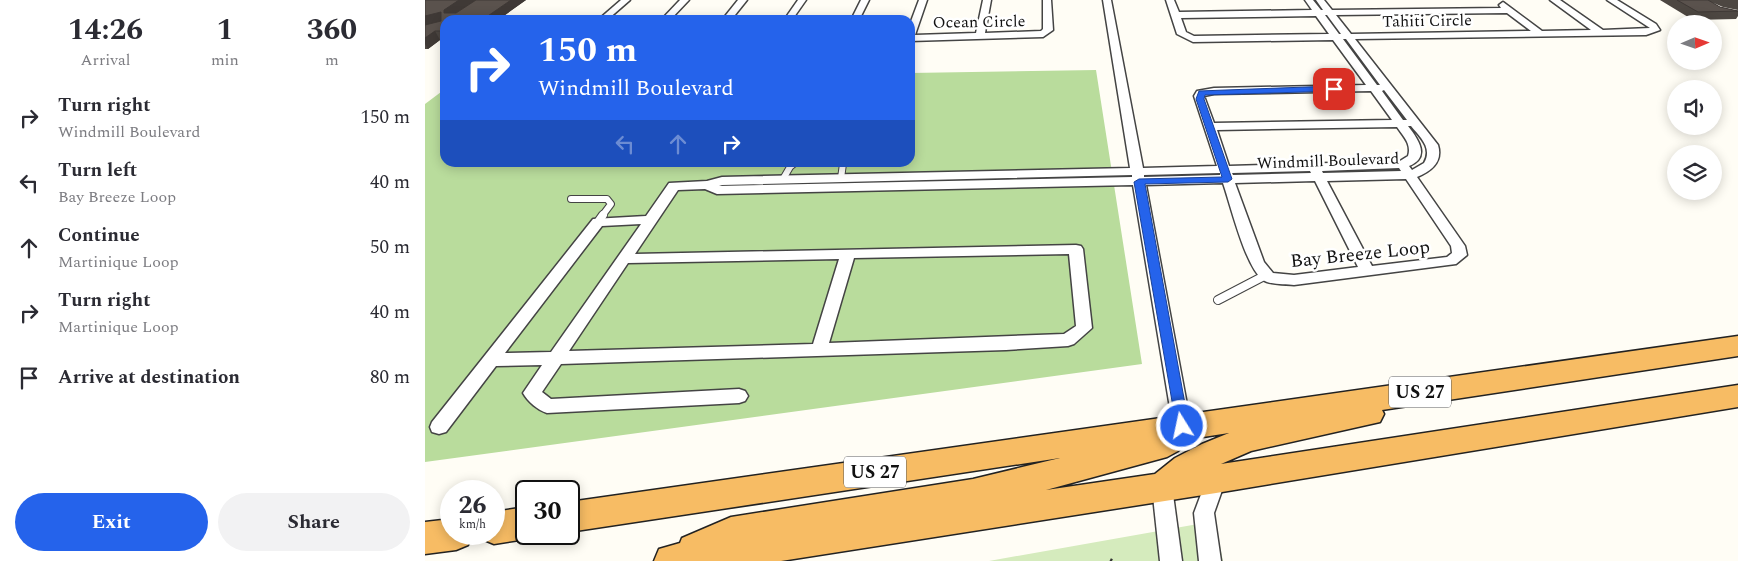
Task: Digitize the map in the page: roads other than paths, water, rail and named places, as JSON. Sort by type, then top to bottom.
[{"type":"highway","name":"US 27","points":[[580,515],[1738,346]]},
{"type":"highway","points":[[1162,487],[1186,468],[1213,452],[1247,439],[1392,409],[1535,387],[1570,370]]},
{"type":"highway","points":[[672,561],[1216,479],[1738,396]]},
{"type":"highway","points":[[672,561],[731,533],[973,494],[1127,457],[1156,448],[1167,442],[1182,426]]},
{"type":"highway","points":[[425,538],[440,536]]},
{"type":"street","points":[[608,15],[626,0]]},
{"type":"street","points":[[670,15],[685,0]]},
{"type":"street","points":[[730,15],[743,0]]},
{"type":"street","points":[[791,15],[802,0]]},
{"type":"street","points":[[858,15],[865,0]]},
{"type":"street","points":[[915,23],[923,0]]},
{"type":"street","points":[[980,36],[987,0]]},
{"type":"street","name":"Ocean Circle","points":[[915,38],[1043,34],[1048,30],[1047,0]]},
{"type":"street","points":[[1107,0],[1182,426]]},
{"type":"street","name":"Tahiti Circle","points":[[1170,0],[1182,34],[1189,38],[1655,30],[1653,26],[1611,0]]},
{"type":"street","name":"Windmill Boulevard","points":[[1138,177],[1405,169],[1428,166],[1434,156],[1432,145],[1388,88],[1324,13],[1309,0]]},
{"type":"street","name":"Windmill Boulevard","points":[[1320,0],[1324,13]]},
{"type":"street","points":[[1497,0],[1539,33]]},
{"type":"street","points":[[1554,0],[1600,32]]},
{"type":"street","points":[[1175,15],[1509,10]]},
{"type":"street","name":"Windmill Boulevard","points":[[1342,36],[1374,88],[1413,141],[1416,152],[1405,169]]},
{"type":"street","points":[[1374,88],[1388,88]]},
{"type":"street","name":"Bay Breeze Loop","points":[[1374,88],[1205,92],[1200,94],[1200,99],[1257,263],[1266,275],[1277,280],[1294,280],[1451,261],[1460,255],[1458,246],[1405,169]]},
{"type":"street","points":[[1210,127],[1415,123]]},
{"type":"street","points":[[1316,172],[1368,272]]},
{"type":"street","points":[[739,396],[547,406],[532,393],[674,186],[707,185],[722,180],[783,179],[818,183],[841,178],[1138,177]]},
{"type":"street","points":[[707,185],[717,190],[818,183],[1138,177]]},
{"type":"street","points":[[439,427],[598,222],[650,220]]},
{"type":"street","points":[[491,360],[1068,340],[1084,328],[1076,248],[624,259]]},
{"type":"street","points":[[819,350],[848,254]]},
{"type":"street","points":[[1211,561],[1204,513],[1216,479]]},
{"type":"street","points":[[1162,487],[1171,561]]},
{"type":"lane","points":[[783,179],[790,167]]},
{"type":"lane","points":[[841,178],[843,167]]},
{"type":"lane","points":[[571,199],[607,199],[611,204],[598,222]]},
{"type":"lane","points":[[1218,300],[1266,275]]}]
